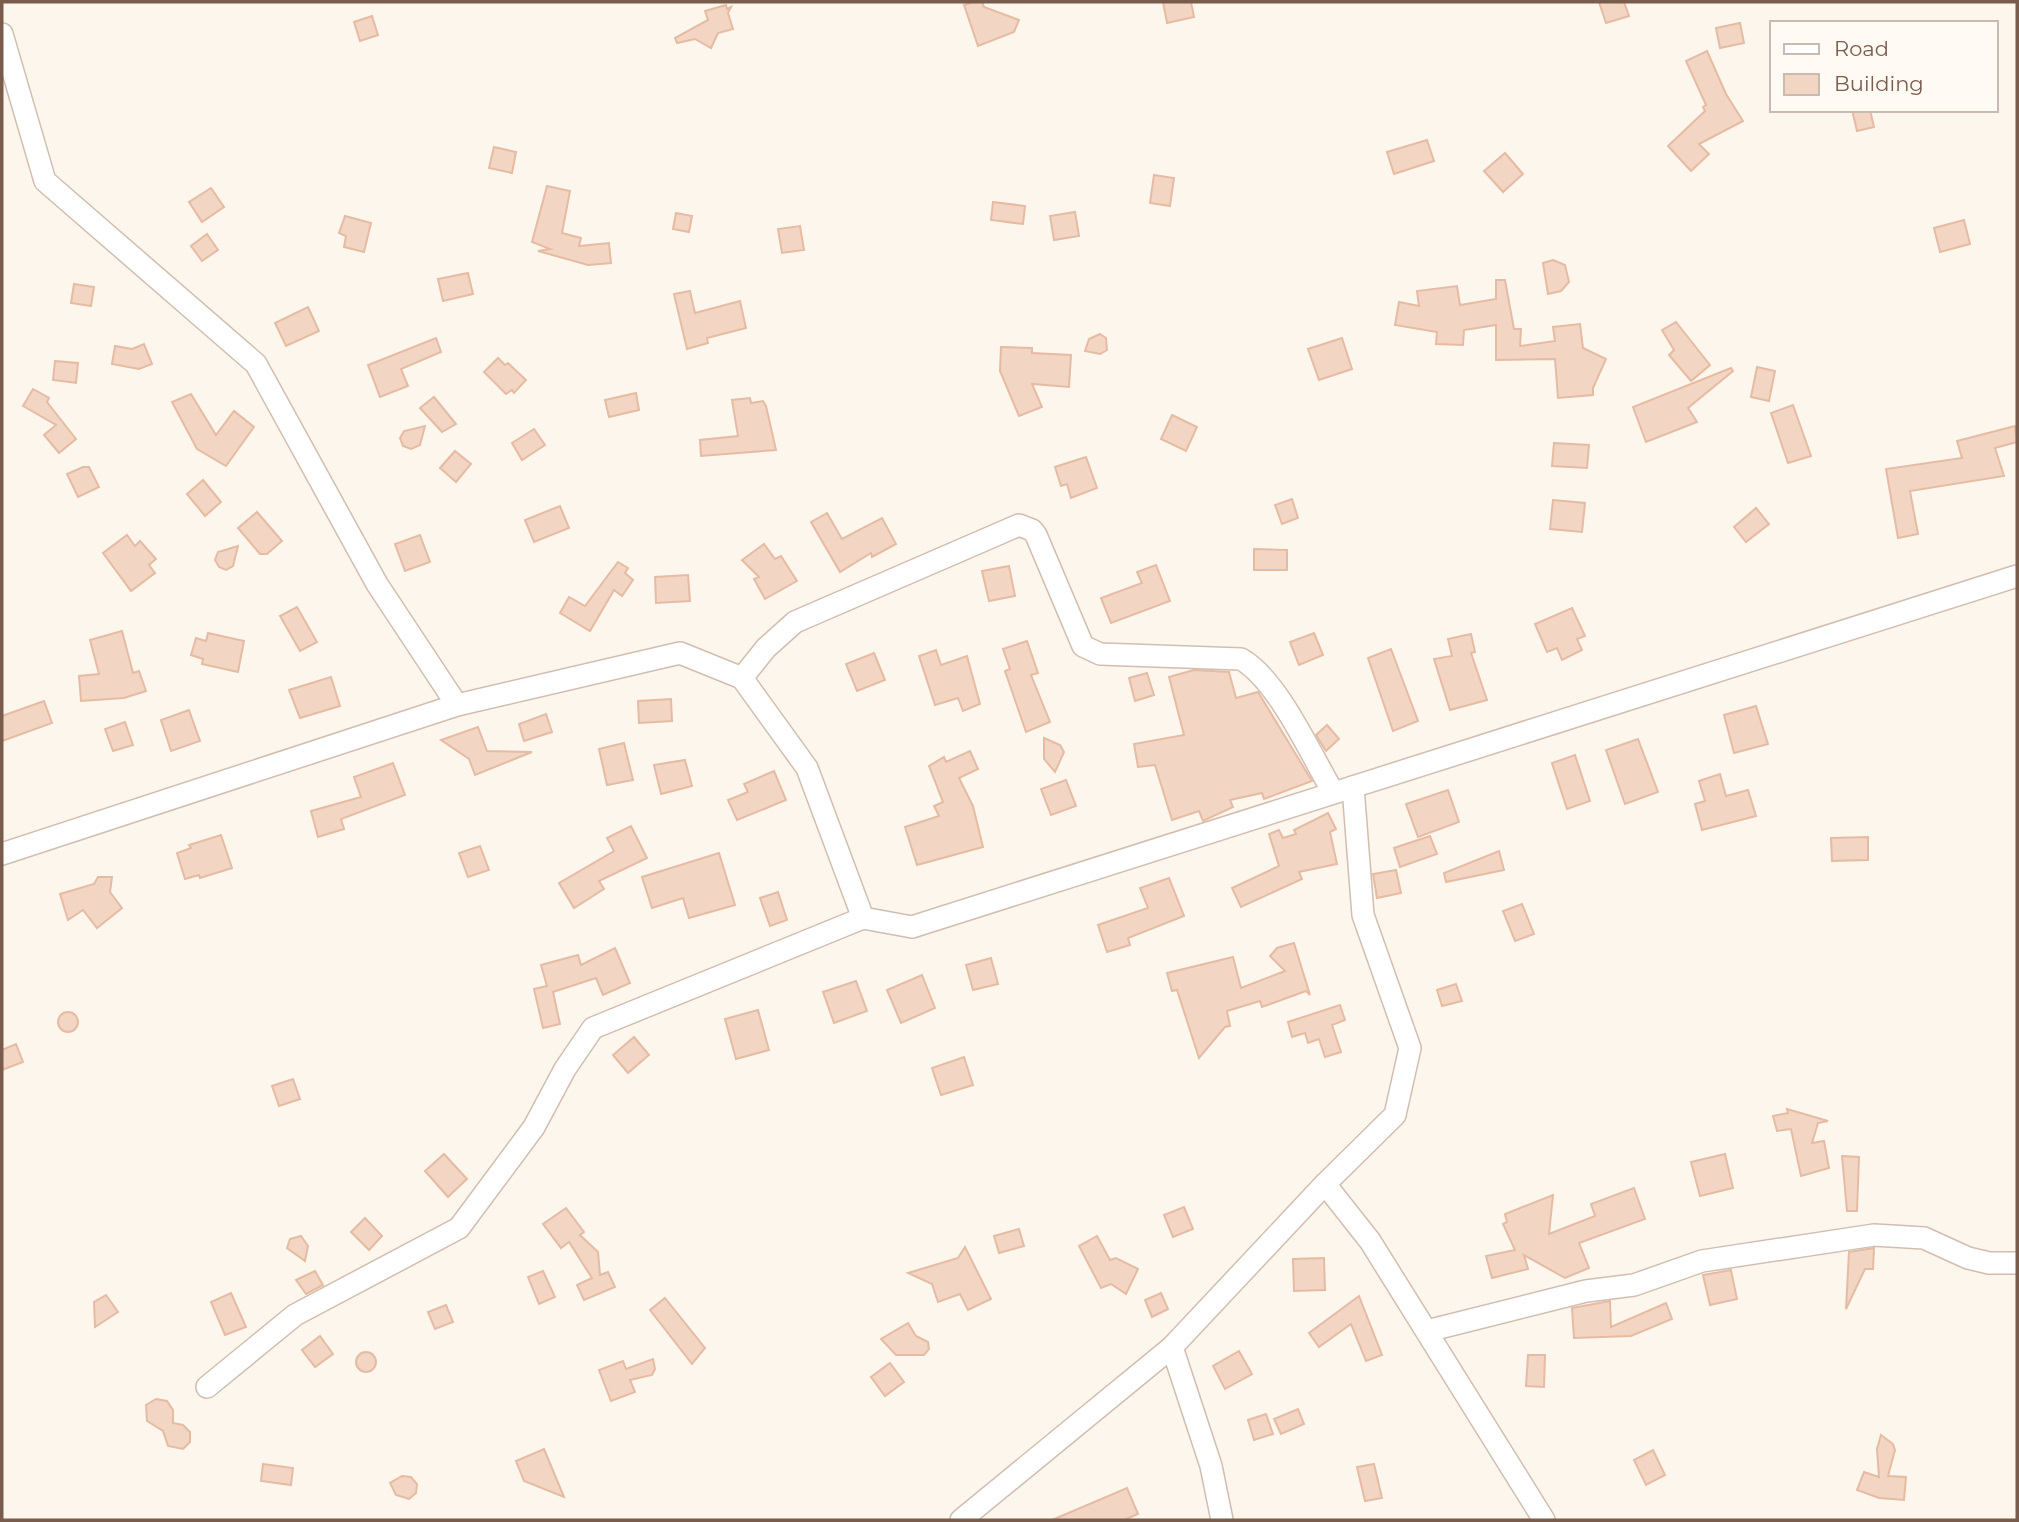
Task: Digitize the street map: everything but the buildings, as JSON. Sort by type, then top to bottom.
[{"type":"street","points":[[2,34],[45,181],[256,364],[377,583],[457,705]]},
{"type":"street","points":[[743,678],[766,648],[795,622],[1019,525],[1032,530],[1036,535],[1083,646],[1100,654],[1241,659],[1252,665],[1273,689],[1343,790],[1363,915],[1409,1048],[1395,1115],[1325,1184],[1172,1347],[961,1520]]},
{"type":"street","points":[[207,1387],[295,1315],[459,1228],[534,1127],[565,1069],[593,1028],[863,918],[912,928],[2017,576]]},
{"type":"street","points":[[2,854],[457,705],[680,653],[743,678],[807,768],[863,918]]},
{"type":"street","points":[[1325,1184],[1370,1241],[1544,1520]]},
{"type":"street","points":[[1427,1331],[1586,1292],[1634,1285],[1702,1261],[1874,1235],[1924,1238],[1968,1258],[1989,1264],[2017,1263]]},
{"type":"street","points":[[1172,1347],[1211,1466],[1222,1520]]}]
